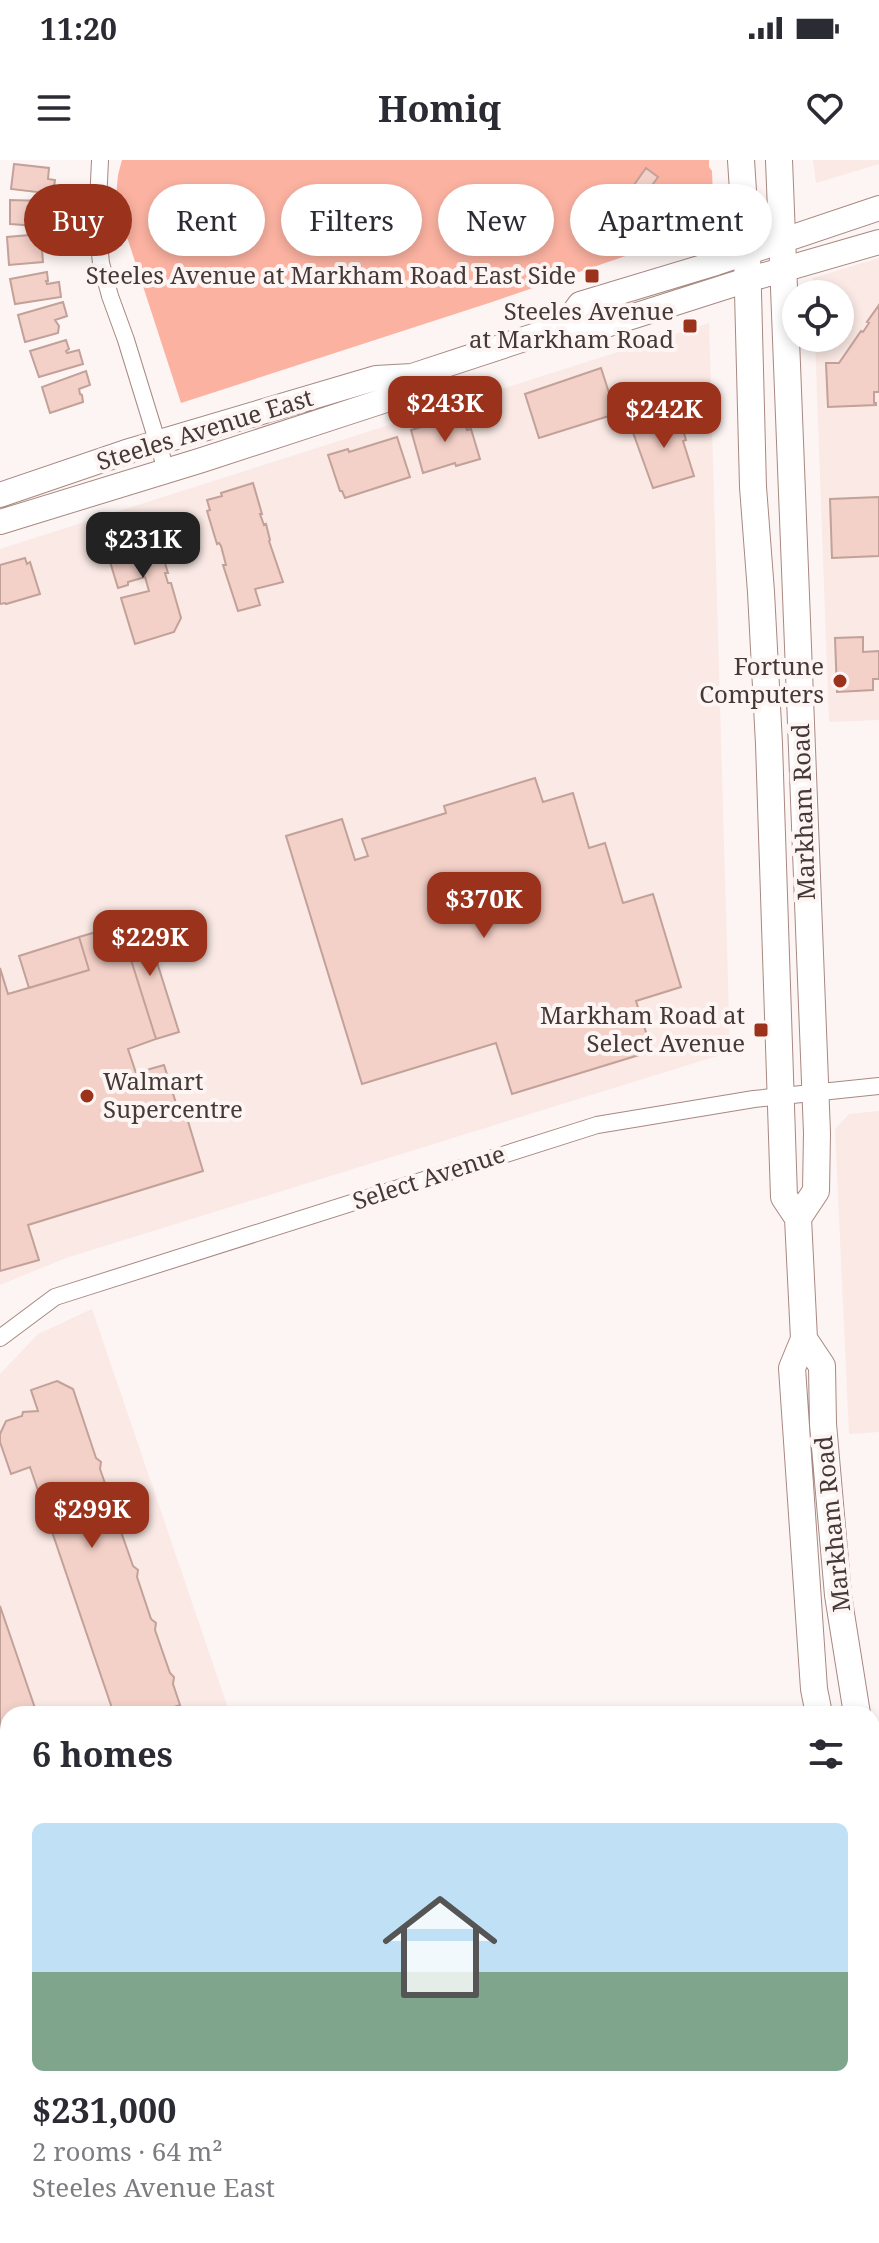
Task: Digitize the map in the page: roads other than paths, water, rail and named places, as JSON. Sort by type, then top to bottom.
[{"type":"main road","name":"Markham Road","points":[[741,160],[743,184]]},
{"type":"main road","name":"Markham Road","points":[[779,160],[816,1092],[816,1191],[798,1218]]},
{"type":"main road","name":"Steeles Avenue East","points":[[772,245],[879,208]]},
{"type":"main road","name":"Steeles Avenue East","points":[[0,495],[157,443],[376,378],[412,376],[564,326],[587,331],[879,242]]},
{"type":"main road","name":"Steeles Avenue East","points":[[564,326],[580,304],[737,256]]},
{"type":"main road","name":"Markham Road","points":[[747,256],[753,487],[766,682],[784,1197],[798,1218],[804,1339],[792,1368],[818,1706]]},
{"type":"main road","name":"Steeles Avenue East","points":[[0,522],[389,399],[412,376]]},
{"type":"main road","name":"Markham Road","points":[[804,1339],[822,1366],[823,1424],[838,1595],[856,1706]]},
{"type":"street","points":[[100,160],[97,225],[101,263],[166,470]]},
{"type":"street","name":"Select Avenue","points":[[0,1338],[55,1297],[597,1125],[782,1096],[879,1086]]},
{"type":"place","name":"Steeles Avenue at Markham Road East Side","points":[[592,276]]},
{"type":"place","name":"Steeles Avenue at Markham Road","points":[[690,326]]},
{"type":"place","name":"Fortune Computers","points":[[840,681]]},
{"type":"place","name":"Markham Road at Select Avenue","points":[[761,1030]]},
{"type":"place","name":"Walmart Supercentre","points":[[87,1096]]}]
